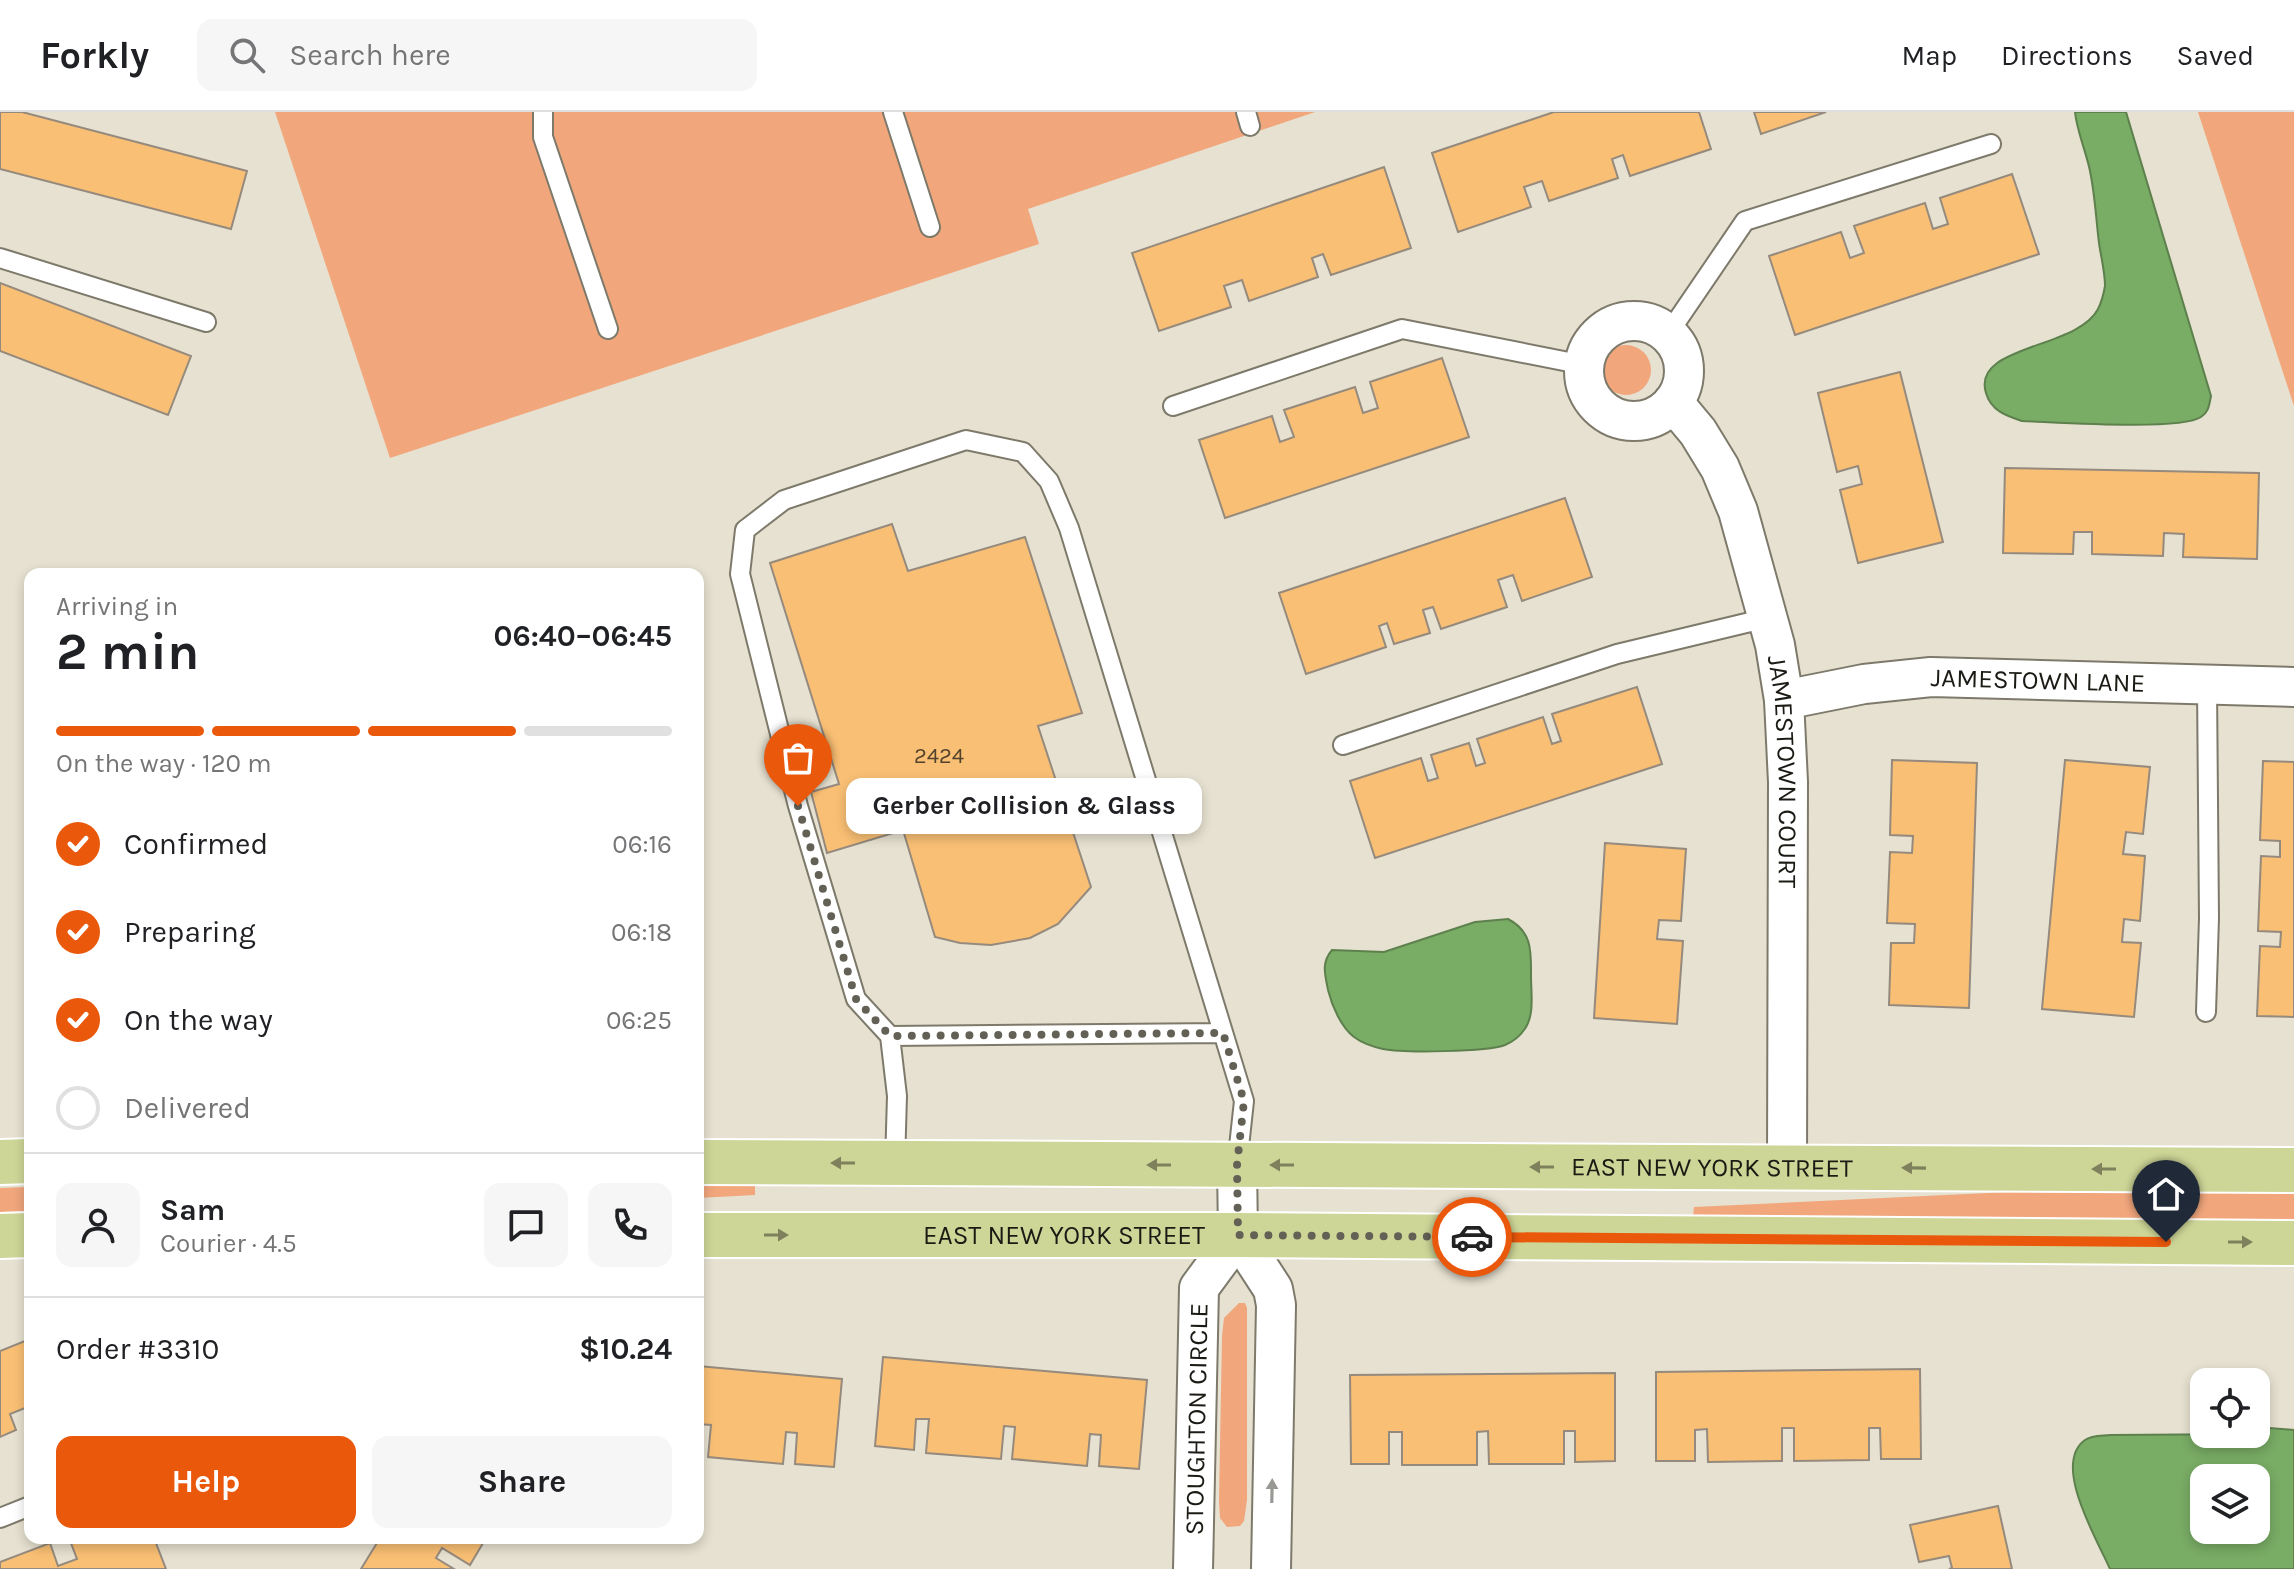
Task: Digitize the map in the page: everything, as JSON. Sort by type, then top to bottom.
[{"type":"main road","points":[[0,1162],[24,1161]]},
{"type":"main road","name":"EAST NEW YORK STREET","points":[[704,1162],[2294,1170]]},
{"type":"main road","points":[[0,1236],[24,1235]]},
{"type":"main road","name":"EAST NEW YORK STREET","points":[[704,1235],[1238,1235],[2294,1243]]},
{"type":"street","points":[[1624,322],[1655,326],[1668,334],[1683,360],[1684,375],[1673,402],[1661,413],[1630,421],[1614,418],[1601,409],[1590,397],[1584,365],[1588,350],[1597,337],[1609,327],[1624,322]]},
{"type":"street","name":"JAMESTOWN COURT","points":[[1673,402],[1698,432],[1720,468],[1738,511],[1767,618],[1784,700],[1788,782],[1787,1167]]},
{"type":"street","name":"JAMESTOWN LANE","points":[[1784,700],[1864,684],[1931,677],[2294,687]]},
{"type":"street","points":[[1237,1165],[1238,1235],[1273,1289],[1276,1305],[1271,1569]]},
{"type":"street","name":"STOUGHTON CIRCLE","points":[[1193,1569],[1199,1288],[1238,1235]]},
{"type":"lane","points":[[543,112],[543,137],[608,329]]},
{"type":"lane","points":[[893,112],[930,227]]},
{"type":"lane","points":[[1668,334],[1745,221],[1991,144]]},
{"type":"lane","points":[[0,258],[206,322]]},
{"type":"lane","points":[[1173,406],[1402,329],[1584,365]]},
{"type":"lane","points":[[895,1164],[897,1096],[890,1036],[856,999],[798,806],[740,574],[745,530],[784,500],[966,440],[1023,452],[1049,481],[1069,528],[1244,1101],[1237,1165]]},
{"type":"lane","points":[[1343,745],[1617,654],[1767,618]]},
{"type":"lane","points":[[2206,1012],[2209,918],[2207,685]]},
{"type":"lane","points":[[890,1036],[1223,1033]]},
{"type":"lane","points":[[0,1518],[24,1508]]},
{"type":"shaded area","points":[[275,112],[1315,112],[1028,209],[1039,244],[390,458]]},
{"type":"shaded area","points":[[2075,112],[2126,112],[2211,396],[2207,411],[2201,417],[2169,424],[2144,425],[2022,421],[2000,412],[1988,399],[1986,377],[1994,365],[2087,322],[2098,309],[2102,298],[2105,281],[2093,189]]},
{"type":"shaded area","points":[[2198,112],[2294,112],[2294,406]]},
{"type":"shaded area","points":[[1626,345],[1644,352],[1651,370],[1644,388],[1626,395],[1608,388],[1601,370],[1608,352]]},
{"type":"shaded area","points":[[1508,919],[1522,930],[1529,944],[1532,997],[1527,1024],[1510,1042],[1464,1050],[1393,1050],[1361,1041],[1349,1033],[1341,1022],[1325,974],[1326,959],[1332,950],[1384,952],[1475,922]]},
{"type":"shaded area","points":[[704,1185],[755,1186],[755,1195],[704,1198]]},
{"type":"shaded area","points":[[24,1187],[24,1211],[0,1212],[0,1188]]},
{"type":"shaded area","points":[[2009,1192],[2294,1192],[2294,1220],[1693,1217],[1694,1207]]},
{"type":"shaded area","points":[[1239,1303],[1245,1303],[1247,1308],[1247,1500],[1244,1521],[1240,1526],[1227,1527],[1220,1518],[1219,1501],[1222,1336],[1224,1318]]},
{"type":"shaded area","points":[[2270,1428],[2294,1430],[2294,1569],[2110,1569],[2080,1503],[2073,1466],[2076,1451],[2085,1440],[2110,1435],[2190,1434],[2190,1448],[2270,1448]]},
{"type":"building","points":[[0,112],[22,112],[247,171],[231,229],[0,169]]},
{"type":"building","points":[[1554,112],[1699,112],[1711,149],[1630,176],[1623,155],[1612,159],[1618,178],[1549,201],[1542,181],[1524,187],[1531,207],[1458,232],[1432,153]]},
{"type":"building","points":[[1754,112],[1826,112],[1761,134]]},
{"type":"building","points":[[1384,167],[1411,248],[1331,275],[1323,254],[1312,258],[1318,277],[1249,301],[1242,280],[1224,286],[1231,307],[1159,331],[1132,253]]},
{"type":"building","points":[[2012,174],[2039,254],[1795,335],[1769,256],[1841,232],[1850,258],[1864,253],[1854,226],[1925,203],[1933,229],[1948,224],[1940,198]]},
{"type":"building","points":[[0,283],[191,356],[168,415],[0,351]]},
{"type":"building","points":[[1442,358],[1469,437],[1225,518],[1199,440],[1272,416],[1280,442],[1294,437],[1284,410],[1355,387],[1363,413],[1378,408],[1370,382]]},
{"type":"building","points":[[1900,372],[1943,542],[1858,563],[1840,490],[1862,484],[1858,466],[1837,472],[1818,393]]},
{"type":"building","points":[[2005,468],[2259,473],[2257,559],[2183,557],[2184,534],[2164,533],[2163,556],[2092,554],[2092,532],[2074,532],[2073,554],[2003,553]]},
{"type":"building","points":[[1565,498],[1592,577],[1522,601],[1513,575],[1498,580],[1507,607],[1441,629],[1433,607],[1423,610],[1430,633],[1394,644],[1387,623],[1379,626],[1386,647],[1306,674],[1279,593]]},
{"type":"building","points":[[892,524],[908,571],[1025,537],[1082,713],[1038,726],[1091,887],[1058,924],[1030,938],[991,945],[960,943],[935,937],[903,830],[827,853],[811,792],[839,784],[770,563]]},
{"type":"building","points":[[1637,687],[1662,764],[1375,858],[1350,781],[1421,758],[1428,781],[1438,778],[1431,755],[1469,743],[1476,766],[1485,763],[1477,739],[1543,717],[1552,744],[1561,741],[1552,714]]},
{"type":"building","points":[[1892,760],[1977,763],[1969,1008],[1889,1005],[1891,943],[1914,943],[1915,924],[1887,923],[1890,852],[1912,853],[1913,836],[1890,835]]},
{"type":"building","points":[[2065,760],[2150,767],[2143,834],[2126,832],[2123,854],[2145,856],[2140,921],[2124,919],[2122,942],[2141,943],[2134,1017],[2042,1009]]},
{"type":"building","points":[[2263,761],[2294,762],[2294,1017],[2257,1016],[2260,946],[2280,947],[2281,932],[2258,931],[2261,856],[2280,857],[2280,841],[2260,840]]},
{"type":"building","points":[[1605,843],[1686,849],[1681,921],[1659,920],[1657,939],[1683,941],[1677,1024],[1594,1018]]},
{"type":"building","points":[[24,1341],[24,1408],[10,1414],[16,1430],[0,1437],[0,1351]]},
{"type":"building","points":[[883,1357],[1147,1380],[1139,1469],[1099,1466],[1101,1435],[1090,1434],[1087,1466],[1012,1459],[1015,1427],[1004,1426],[1001,1459],[926,1453],[929,1419],[916,1419],[914,1450],[875,1446]]},
{"type":"building","points":[[704,1367],[842,1379],[834,1467],[795,1464],[797,1433],[786,1432],[783,1464],[708,1457],[711,1425],[704,1424]]},
{"type":"building","points":[[1920,1369],[1921,1459],[1881,1459],[1880,1428],[1869,1428],[1869,1460],[1794,1461],[1794,1428],[1782,1428],[1782,1461],[1708,1462],[1707,1429],[1695,1430],[1695,1461],[1656,1461],[1656,1372]]},
{"type":"building","points":[[1615,1373],[1615,1461],[1575,1462],[1575,1431],[1564,1431],[1564,1464],[1489,1464],[1488,1431],[1477,1432],[1477,1465],[1402,1465],[1402,1432],[1389,1432],[1389,1464],[1351,1464],[1350,1375]]},
{"type":"building","points":[[1998,1506],[2012,1569],[1949,1569],[1952,1568],[1949,1556],[1919,1562],[1910,1525]]},
{"type":"building","points":[[47,1544],[50,1544],[58,1566],[77,1559],[71,1544],[156,1544],[166,1569],[0,1569],[0,1562]]},
{"type":"building","points":[[376,1544],[482,1544],[470,1565],[442,1548],[436,1558],[454,1569],[361,1569]]},
{"type":"way so far","points":[[798,806],[856,999],[890,1036],[1223,1033],[1244,1101],[1237,1165],[1238,1235],[1472,1237]]},
{"type":"place","name":"Gerber Collision & Glass","points":[[798,806]]},
{"type":"route","points":[[1472,1237],[2166,1242]]}]
